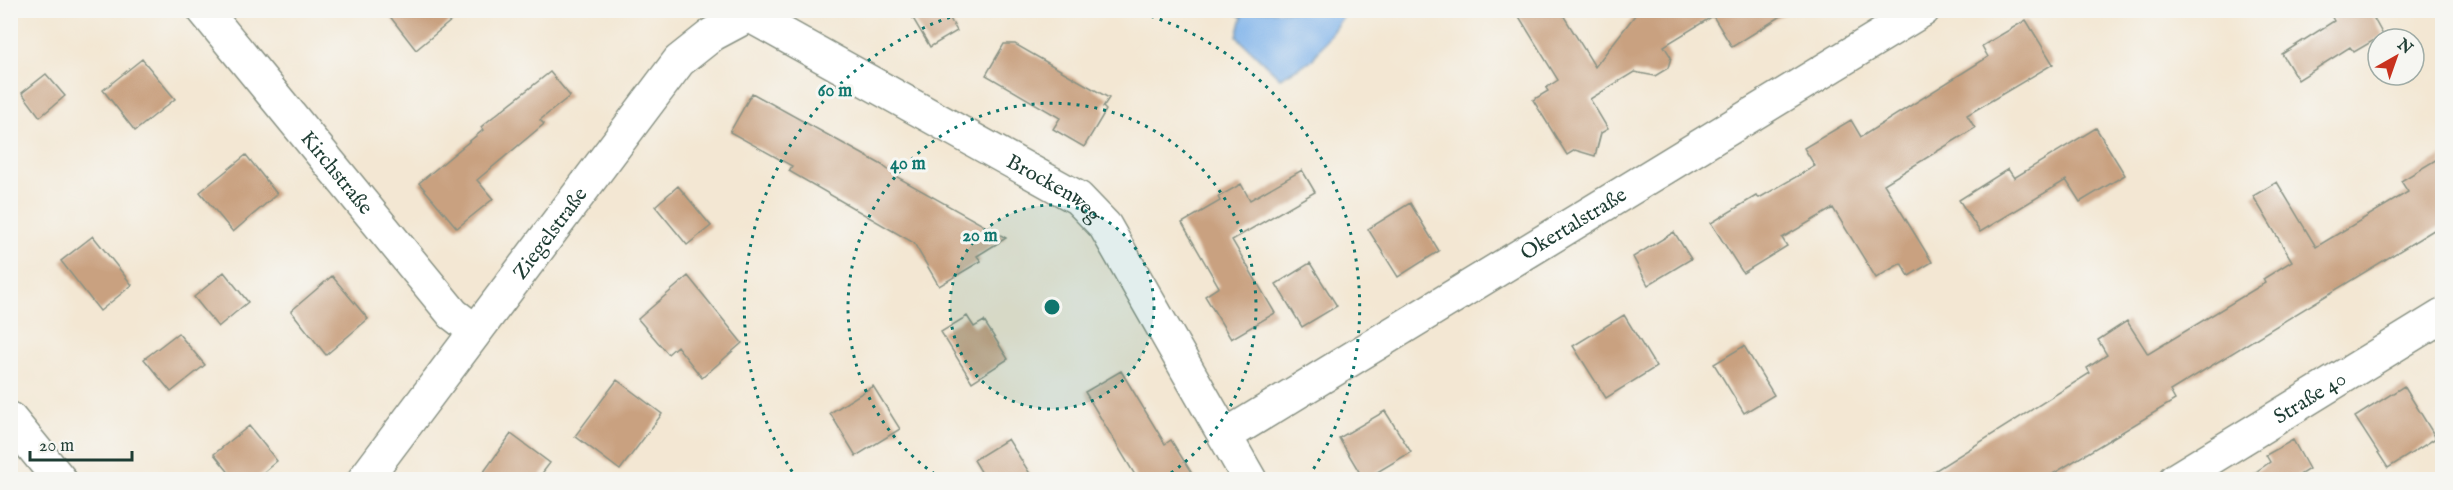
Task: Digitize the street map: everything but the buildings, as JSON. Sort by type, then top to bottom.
[{"type":"street","name":"Kirchstraße","points":[[204,10],[453,314],[475,331]]},
{"type":"street","name":"Okertalstraße","points":[[1225,436],[1923,10]]},
{"type":"street","name":"Ziegelstraße","points":[[364,480],[679,61],[713,34],[751,12]]},
{"type":"street","name":"Brockenweg","points":[[751,12],[1078,198],[1105,226],[1250,480]]},
{"type":"street","name":"Straße 40","points":[[2175,480],[2442,316]]},
{"type":"street","points":[[10,419],[60,480]]},
{"type":"water","points":[[1232,11],[1347,11],[1312,60],[1280,78],[1237,37],[1242,17]]}]
